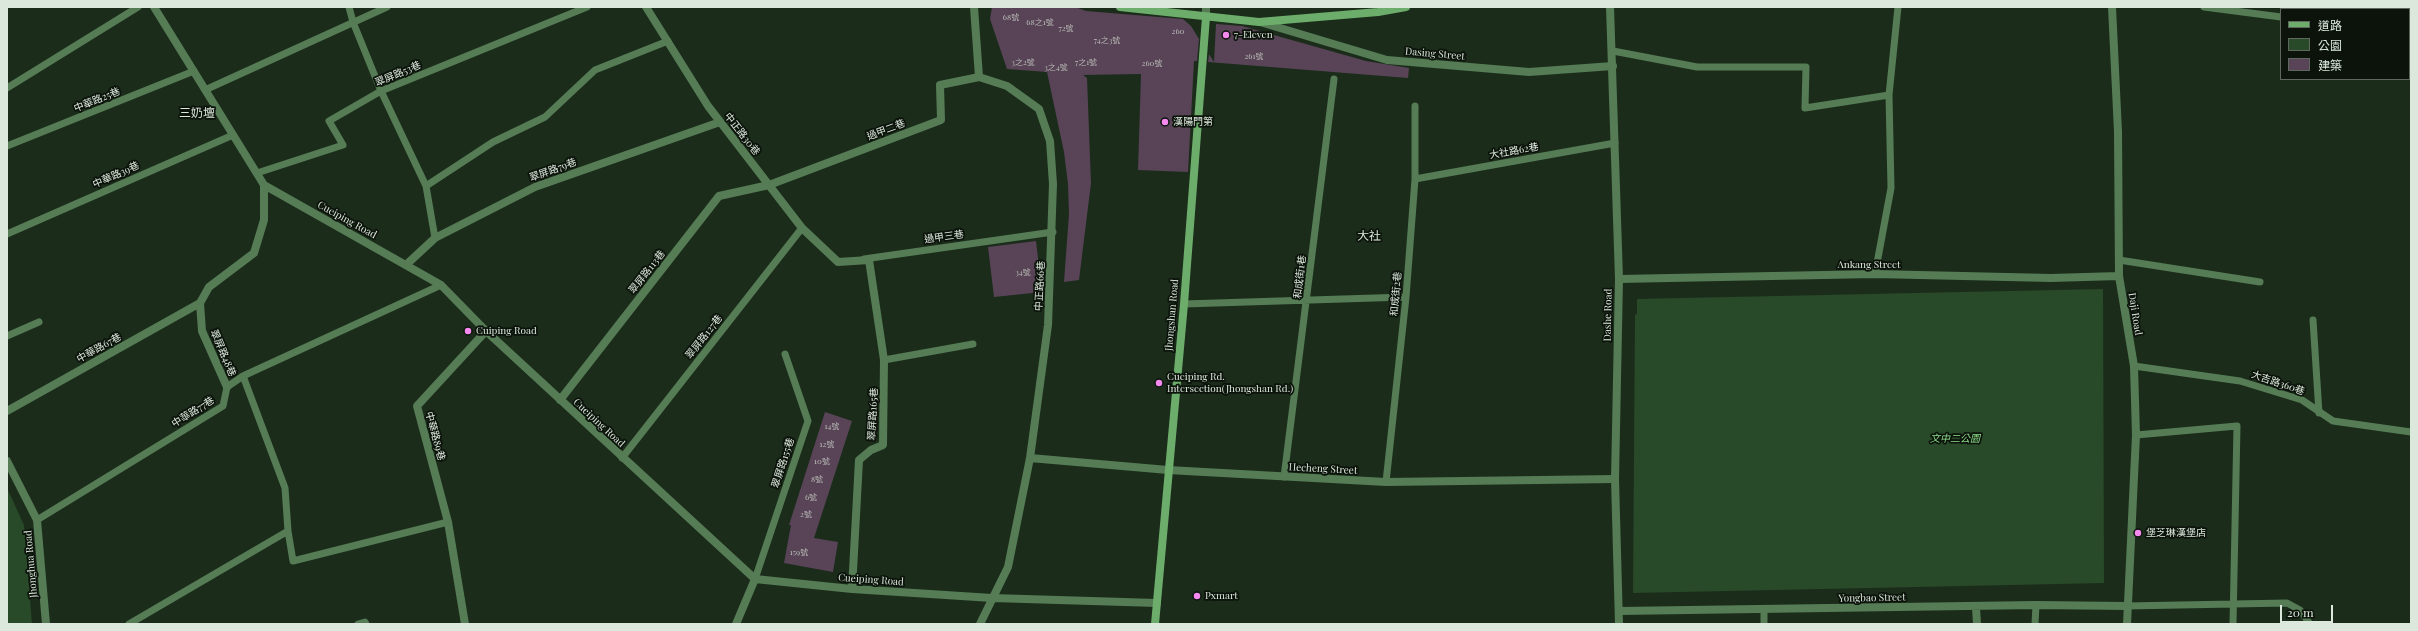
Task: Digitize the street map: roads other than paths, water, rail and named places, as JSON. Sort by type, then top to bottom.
[{"type":"main road","points":[[1120,7],[1259,22],[1378,12],[1406,7]]},
{"type":"main road","name":"Jhongshan Road","points":[[1155,624],[1184,304],[1206,17]]},
{"type":"street","name":"Cueiping Road","points":[[154,7],[264,185],[407,264],[441,285],[486,331],[622,458],[755,578],[852,589],[992,598],[1157,603]]},
{"type":"street","name":"中正路30巷","points":[[646,7],[708,106],[720,122],[802,228],[838,262]]},
{"type":"street","points":[[974,7],[979,77]]},
{"type":"street","name":"Jhongshan Road","points":[[1206,7],[1206,17]]},
{"type":"street","name":"Dashe Road","points":[[1610,7],[1613,51],[1619,279],[1615,478],[1619,624]]},
{"type":"street","name":"Daji Road","points":[[2112,7],[2118,132],[2119,276],[2134,366],[2136,435],[2126,606],[2127,624]]},
{"type":"street","name":"Dasing Street","points":[[1259,22],[1387,60],[1529,72],[1613,66]]},
{"type":"street","name":"過甲二巷","points":[[769,185],[941,120],[940,85],[979,77]]},
{"type":"street","name":"中正路66巷","points":[[979,77],[1007,86],[1039,109],[1050,141],[1053,232],[1048,325],[1035,408],[1030,458],[1008,567],[980,624]]},
{"type":"street","name":"翠屏路79巷","points":[[407,264],[435,238],[536,186],[720,122]]},
{"type":"street","points":[[200,303],[209,287],[254,253],[264,220],[264,185]]},
{"type":"street","name":"翠屏路113巷","points":[[560,400],[719,196],[769,185]]},
{"type":"street","name":"翠屏路165巷","points":[[838,262],[869,260],[884,360],[883,445],[871,450],[859,460],[852,589]]},
{"type":"street","name":"Ankang Street","points":[[1619,279],[1875,274],[2051,278],[2119,276]]},
{"type":"street","name":"翠屏路48巷","points":[[200,303],[202,331],[227,386]]},
{"type":"street","name":"中華路67巷","points":[[7,410],[200,303]]},
{"type":"street","name":"中華路89巷","points":[[465,624],[448,522],[417,406],[486,331]]},
{"type":"street","name":"Hecheng Street","points":[[1030,458],[1168,470],[1386,482],[1615,478]]},
{"type":"street","name":"Jhonghua Road","points":[[7,461],[38,520],[46,624]]},
{"type":"street","points":[[736,624],[755,578]]},
{"type":"street","name":"Yongbao Street","points":[[1619,611],[2036,605],[2126,606]]},
{"type":"street","points":[[1976,607],[1977,624]]},
{"type":"lane","points":[[7,88],[138,7]]},
{"type":"lane","points":[[350,7],[353,22],[381,91],[426,186],[435,238]]},
{"type":"lane","points":[[205,90],[387,7]]},
{"type":"lane","name":"翠屏路53巷","points":[[256,174],[343,144],[329,121],[381,91],[587,7]]},
{"type":"lane","points":[[1875,274],[1892,188],[1889,95],[1898,7]]},
{"type":"lane","points":[[2204,7],[2280,17]]},
{"type":"lane","points":[[426,186],[493,142],[545,117],[595,70],[668,41]]},
{"type":"lane","points":[[1613,51],[1697,67],[1806,67],[1805,108],[1889,95]]},
{"type":"lane","name":"中華路25巷","points":[[7,146],[194,71]]},
{"type":"lane","name":"和成街1巷","points":[[1284,476],[1308,300],[1334,79]]},
{"type":"lane","name":"和成街2巷","points":[[1386,482],[1406,297],[1415,179],[1415,106]]},
{"type":"lane","name":"中華路39巷","points":[[7,234],[233,135]]},
{"type":"lane","name":"大社路62巷","points":[[1415,179],[1615,143]]},
{"type":"lane","name":"翠屏路127巷","points":[[622,458],[802,228]]},
{"type":"lane","name":"過甲三巷","points":[[838,262],[1053,232]]},
{"type":"lane","points":[[2119,260],[2260,282]]},
{"type":"lane","points":[[227,386],[243,376],[441,285]]},
{"type":"lane","points":[[1184,304],[1406,297]]},
{"type":"lane","points":[[2312,320],[2319,413]]},
{"type":"lane","points":[[7,336],[39,322]]},
{"type":"lane","points":[[884,360],[973,344]]},
{"type":"lane","name":"翠屏路155巷","points":[[755,578],[808,421],[785,354]]},
{"type":"lane","name":"大吉路360巷","points":[[2134,366],[2240,381],[2302,400],[2319,413],[2333,421],[2345,424],[2411,432]]},
{"type":"lane","points":[[243,376],[285,488],[288,531],[293,561],[448,522]]},
{"type":"lane","name":"中華路77巷","points":[[38,520],[223,406],[227,386]]},
{"type":"lane","points":[[2136,435],[2237,426],[2233,624]]},
{"type":"lane","points":[[129,624],[288,531]]},
{"type":"lane","points":[[2126,606],[2287,603],[2300,610],[2310,624]]},
{"type":"lane","points":[[2035,624],[2036,605]]},
{"type":"lane","points":[[1764,609],[1764,624]]},
{"type":"lane","points":[[358,624],[365,622],[366,624]]},
{"type":"place","name":"7-Eleven","points":[[1226,35]]},
{"type":"place","name":"漢陽門第","points":[[1165,122]]},
{"type":"place","name":"Cuiping Road","points":[[468,331]]},
{"type":"place","name":"Cueiping Rd. Intersection(Jhongshan Rd.)","points":[[1159,383]]},
{"type":"place","name":"堡芝琳漢堡店","points":[[2138,533]]},
{"type":"place","name":"Pxmart","points":[[1197,596]]},
{"type":"district","name":"三奶壇","points":[[197,113]]},
{"type":"district","name":"大社","points":[[1369,236]]},
{"type":"park label","name":"文中二公園","points":[[1955,439]]}]
